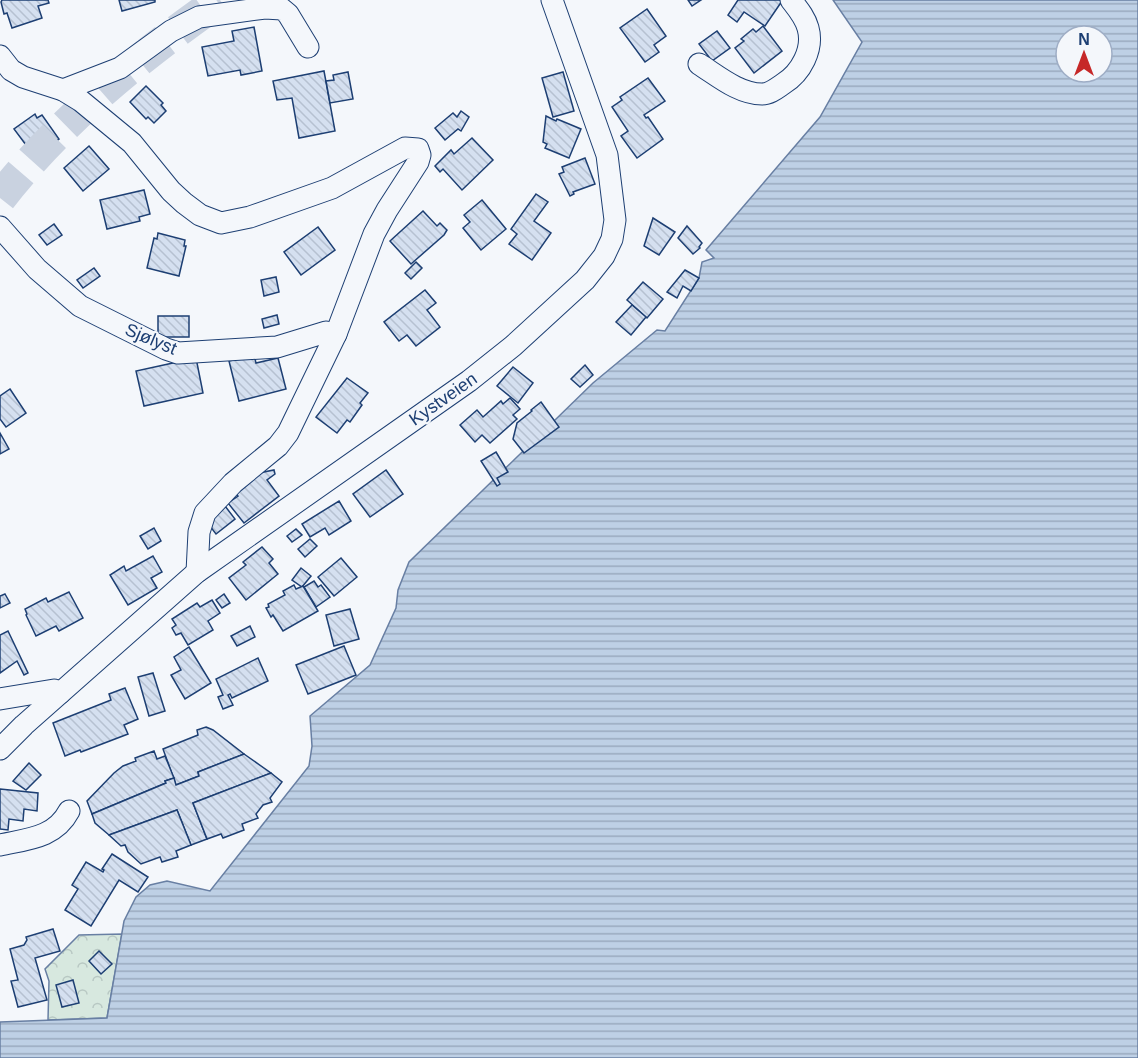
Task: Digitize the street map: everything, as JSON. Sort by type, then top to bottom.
[{"type":"street","name":"Kystveien","points":[[0,749],[197,572],[469,381],[513,346],[585,280],[604,256],[612,239],[615,220],[607,155],[552,0]]},
{"type":"street","points":[[699,63],[726,82],[745,91],[762,94],[792,79],[807,54],[809,30],[801,12],[791,0]]},
{"type":"street","points":[[63,90],[120,68],[171,31],[199,17],[265,8],[282,9],[288,14],[308,47]]},
{"type":"street","points":[[0,56],[11,70],[23,77],[63,90],[81,101],[132,142],[171,191],[184,203],[200,215],[221,223],[250,217],[332,188],[405,148],[418,149],[420,154],[418,162],[374,234],[336,334],[288,433],[278,446],[233,483],[205,513],[199,532],[197,572]]},
{"type":"street","name":"Sjølyst","points":[[0,227],[37,269],[80,306],[166,350],[178,353],[277,347],[326,332],[336,334]]},
{"type":"street","points":[[0,699],[54,690],[60,693]]},
{"type":"street","points":[[0,845],[42,836],[63,822],[69,811]]},
{"type":"green space","points":[[122,934],[107,1018],[48,1020],[49,981],[45,969],[79,935]]},
{"type":"water","points":[[833,0],[1138,0],[1138,1058],[0,1058],[0,1022],[107,1018],[124,921],[136,897],[150,885],[167,881],[210,891],[309,766],[312,746],[310,716],[370,665],[396,608],[398,590],[409,562],[593,383],[657,330],[665,331],[699,278],[702,262],[714,258],[706,250],[820,117],[862,42]]},
{"type":"building","points":[[2,0],[48,0],[49,3],[38,6],[42,18],[12,28],[7,13],[4,14]]},
{"type":"building","points":[[119,0],[155,0],[155,2],[122,11]]},
{"type":"building","points":[[688,0],[701,0],[692,6]]},
{"type":"building","points":[[738,0],[782,1],[765,26],[744,12],[737,22],[728,15]]},
{"type":"building","points":[[647,9],[666,36],[654,45],[659,52],[645,62],[620,28]]},
{"type":"building","points":[[763,26],[782,51],[754,73],[735,48],[744,41],[741,39],[753,29],[756,32]]},
{"type":"building","points":[[254,27],[262,71],[241,75],[240,70],[208,76],[202,47],[234,41],[232,31]]},
{"type":"building","points":[[717,31],[730,48],[712,61],[699,44]]},
{"type":"building","points":[[324,71],[335,131],[299,138],[292,98],[277,100],[273,81]]},
{"type":"building","points":[[348,72],[353,99],[330,103],[326,81],[334,80],[333,75]]},
{"type":"building","points":[[563,72],[574,111],[553,117],[542,78]]},
{"type":"building","points":[[648,78],[665,101],[644,115],[648,117],[663,139],[637,158],[621,136],[628,131],[612,107],[622,100],[620,97]]},
{"type":"building","points":[[146,86],[163,103],[161,105],[166,111],[154,123],[148,117],[146,119],[130,102]]},
{"type":"building","points":[[461,111],[469,117],[461,131],[458,129],[445,140],[435,128],[453,113],[457,117]]},
{"type":"building","points":[[35,114],[37,118],[42,115],[59,139],[43,151],[45,153],[35,157],[14,129]]},
{"type":"building","points":[[546,116],[581,129],[569,158],[545,148],[547,144],[543,142]]},
{"type":"building","points":[[472,138],[493,160],[462,190],[443,169],[440,172],[435,166],[451,150],[454,154]]},
{"type":"building","points":[[89,146],[109,169],[83,191],[64,168]]},
{"type":"building","points":[[585,158],[595,184],[573,192],[574,194],[570,196],[559,174],[564,172],[562,167]]},
{"type":"building","points":[[144,190],[150,214],[139,217],[140,221],[107,229],[100,200]]},
{"type":"building","points":[[536,194],[548,202],[534,221],[551,233],[532,260],[509,244],[517,234],[511,229]]},
{"type":"building","points":[[482,200],[506,229],[481,250],[463,228],[470,222],[464,215]]},
{"type":"building","points":[[423,211],[437,226],[440,223],[447,230],[411,264],[390,241]]},
{"type":"building","points":[[653,218],[675,232],[659,255],[644,246]]},
{"type":"building","points":[[54,224],[62,235],[47,245],[39,235]]},
{"type":"building","points":[[687,226],[702,243],[693,254],[678,238]]},
{"type":"building","points":[[318,227],[335,250],[301,275],[284,252]]},
{"type":"building","points":[[158,233],[185,240],[184,246],[186,246],[179,276],[147,268],[154,238],[157,239]]},
{"type":"building","points":[[416,262],[422,268],[411,279],[405,273]]},
{"type":"building","points":[[94,268],[100,276],[83,288],[77,280]]},
{"type":"building","points":[[685,270],[699,278],[691,291],[683,286],[677,298],[667,292]]},
{"type":"building","points":[[276,277],[279,292],[264,296],[261,280]]},
{"type":"building","points":[[643,282],[663,299],[647,318],[627,300]]},
{"type":"building","points":[[425,290],[436,303],[427,310],[440,327],[416,346],[407,335],[399,341],[384,322]]},
{"type":"building","points":[[632,305],[646,317],[631,335],[616,322]]},
{"type":"building","points":[[277,315],[279,324],[264,328],[262,319]]},
{"type":"building","points":[[158,316],[189,316],[189,337],[158,337]]},
{"type":"building","points":[[254,355],[256,363],[278,358],[286,389],[239,401],[229,361]]},
{"type":"building","points":[[196,358],[203,393],[144,406],[136,371]]},
{"type":"building","points":[[585,365],[593,375],[580,387],[571,379]]},
{"type":"building","points":[[513,367],[533,383],[518,403],[497,386]]},
{"type":"building","points":[[347,378],[368,393],[350,422],[347,420],[337,433],[316,417]]},
{"type":"building","points":[[10,389],[26,413],[6,427],[0,419],[0,396]]},
{"type":"building","points":[[510,398],[520,409],[513,415],[517,419],[490,443],[482,435],[475,442],[460,425],[477,410],[483,417],[501,401],[503,404]]},
{"type":"building","points":[[541,402],[559,427],[524,453],[513,439],[517,423]]},
{"type":"building","points":[[0,433],[9,449],[0,454]]},
{"type":"building","points":[[496,452],[508,472],[497,478],[500,484],[497,486],[481,461]]},
{"type":"building","points":[[274,470],[275,474],[267,480],[279,496],[244,523],[228,503],[238,496],[234,491],[259,473]]},
{"type":"building","points":[[386,470],[403,494],[370,517],[353,494]]},
{"type":"building","points":[[339,501],[351,521],[329,535],[325,528],[310,537],[302,524]]},
{"type":"building","points":[[225,506],[235,519],[216,534],[206,521]]},
{"type":"building","points":[[154,528],[161,541],[148,549],[140,536]]},
{"type":"building","points":[[296,529],[302,535],[292,542],[287,536]]},
{"type":"building","points":[[310,539],[317,546],[305,557],[298,549]]},
{"type":"building","points":[[262,547],[273,559],[269,563],[278,574],[246,600],[229,578],[246,565],[243,562]]},
{"type":"building","points":[[153,556],[162,572],[151,578],[157,588],[128,605],[110,575],[124,566],[126,571]]},
{"type":"building","points":[[341,558],[357,577],[334,596],[318,577]]},
{"type":"building","points":[[301,568],[311,576],[302,587],[292,580]]},
{"type":"building","points":[[314,581],[318,587],[321,585],[330,597],[316,607],[304,587]]},
{"type":"building","points":[[294,585],[296,589],[303,586],[318,611],[283,631],[266,608],[269,607],[268,604],[285,595],[283,591]]},
{"type":"building","points":[[69,592],[83,618],[59,631],[56,626],[36,636],[25,609],[46,598],[48,602]]},
{"type":"building","points":[[5,594],[10,603],[0,608],[0,596]]},
{"type":"building","points":[[224,594],[230,603],[222,608],[216,600]]},
{"type":"building","points":[[212,600],[220,613],[208,621],[213,630],[188,645],[181,633],[176,635],[172,628],[176,625],[172,619],[197,603],[200,607]]},
{"type":"building","points":[[350,609],[359,639],[334,646],[326,615]]},
{"type":"building","points":[[250,626],[255,637],[237,646],[231,636]]},
{"type":"building","points":[[8,631],[28,673],[24,675],[17,661],[0,673],[0,635]]},
{"type":"building","points":[[344,646],[356,675],[308,694],[296,665]]},
{"type":"building","points":[[189,647],[211,683],[185,699],[171,675],[181,670],[174,657]]},
{"type":"building","points":[[258,658],[268,681],[232,698],[230,694],[228,695],[233,705],[223,709],[218,697],[223,695],[216,679]]},
{"type":"building","points":[[153,673],[165,711],[149,716],[138,677]]},
{"type":"building","points":[[125,688],[138,719],[124,725],[128,734],[65,756],[53,723],[111,700],[109,694]]},
{"type":"building","points":[[206,727],[244,754],[198,772],[199,776],[176,785],[163,749],[198,735],[197,730]]},
{"type":"building","points":[[154,751],[157,759],[165,756],[174,778],[92,814],[87,801],[114,773],[123,766],[136,761],[135,758]]},
{"type":"building","points":[[244,754],[271,773],[193,803],[207,839],[191,845],[177,810],[109,835],[95,823],[92,814],[166,783],[165,781],[174,778],[176,785],[199,776],[198,772]]},
{"type":"building","points":[[29,763],[41,775],[26,790],[13,781]]},
{"type":"building","points":[[271,773],[282,782],[270,798],[272,802],[263,805],[256,814],[258,818],[242,824],[244,830],[223,838],[221,834],[207,839],[193,803]]},
{"type":"building","points":[[0,789],[38,793],[37,811],[24,809],[23,821],[9,819],[8,830],[0,829]]},
{"type":"building","points":[[177,810],[191,845],[176,851],[178,857],[162,862],[160,857],[141,864],[128,852],[125,845],[121,846],[109,835]]},
{"type":"building","points":[[112,854],[148,877],[138,892],[119,880],[91,926],[65,910],[78,889],[72,885],[86,862],[103,872],[102,869]]},
{"type":"building","points":[[53,929],[60,951],[35,958],[47,1000],[18,1007],[11,981],[18,980],[10,949],[24,945],[26,937]]},
{"type":"building","points":[[99,951],[112,964],[101,974],[89,961]]},
{"type":"building","points":[[73,980],[79,1003],[62,1007],[56,985]]},
{"type":"tunnel","points":[[0,198],[49,142],[102,91],[220,0]]}]
